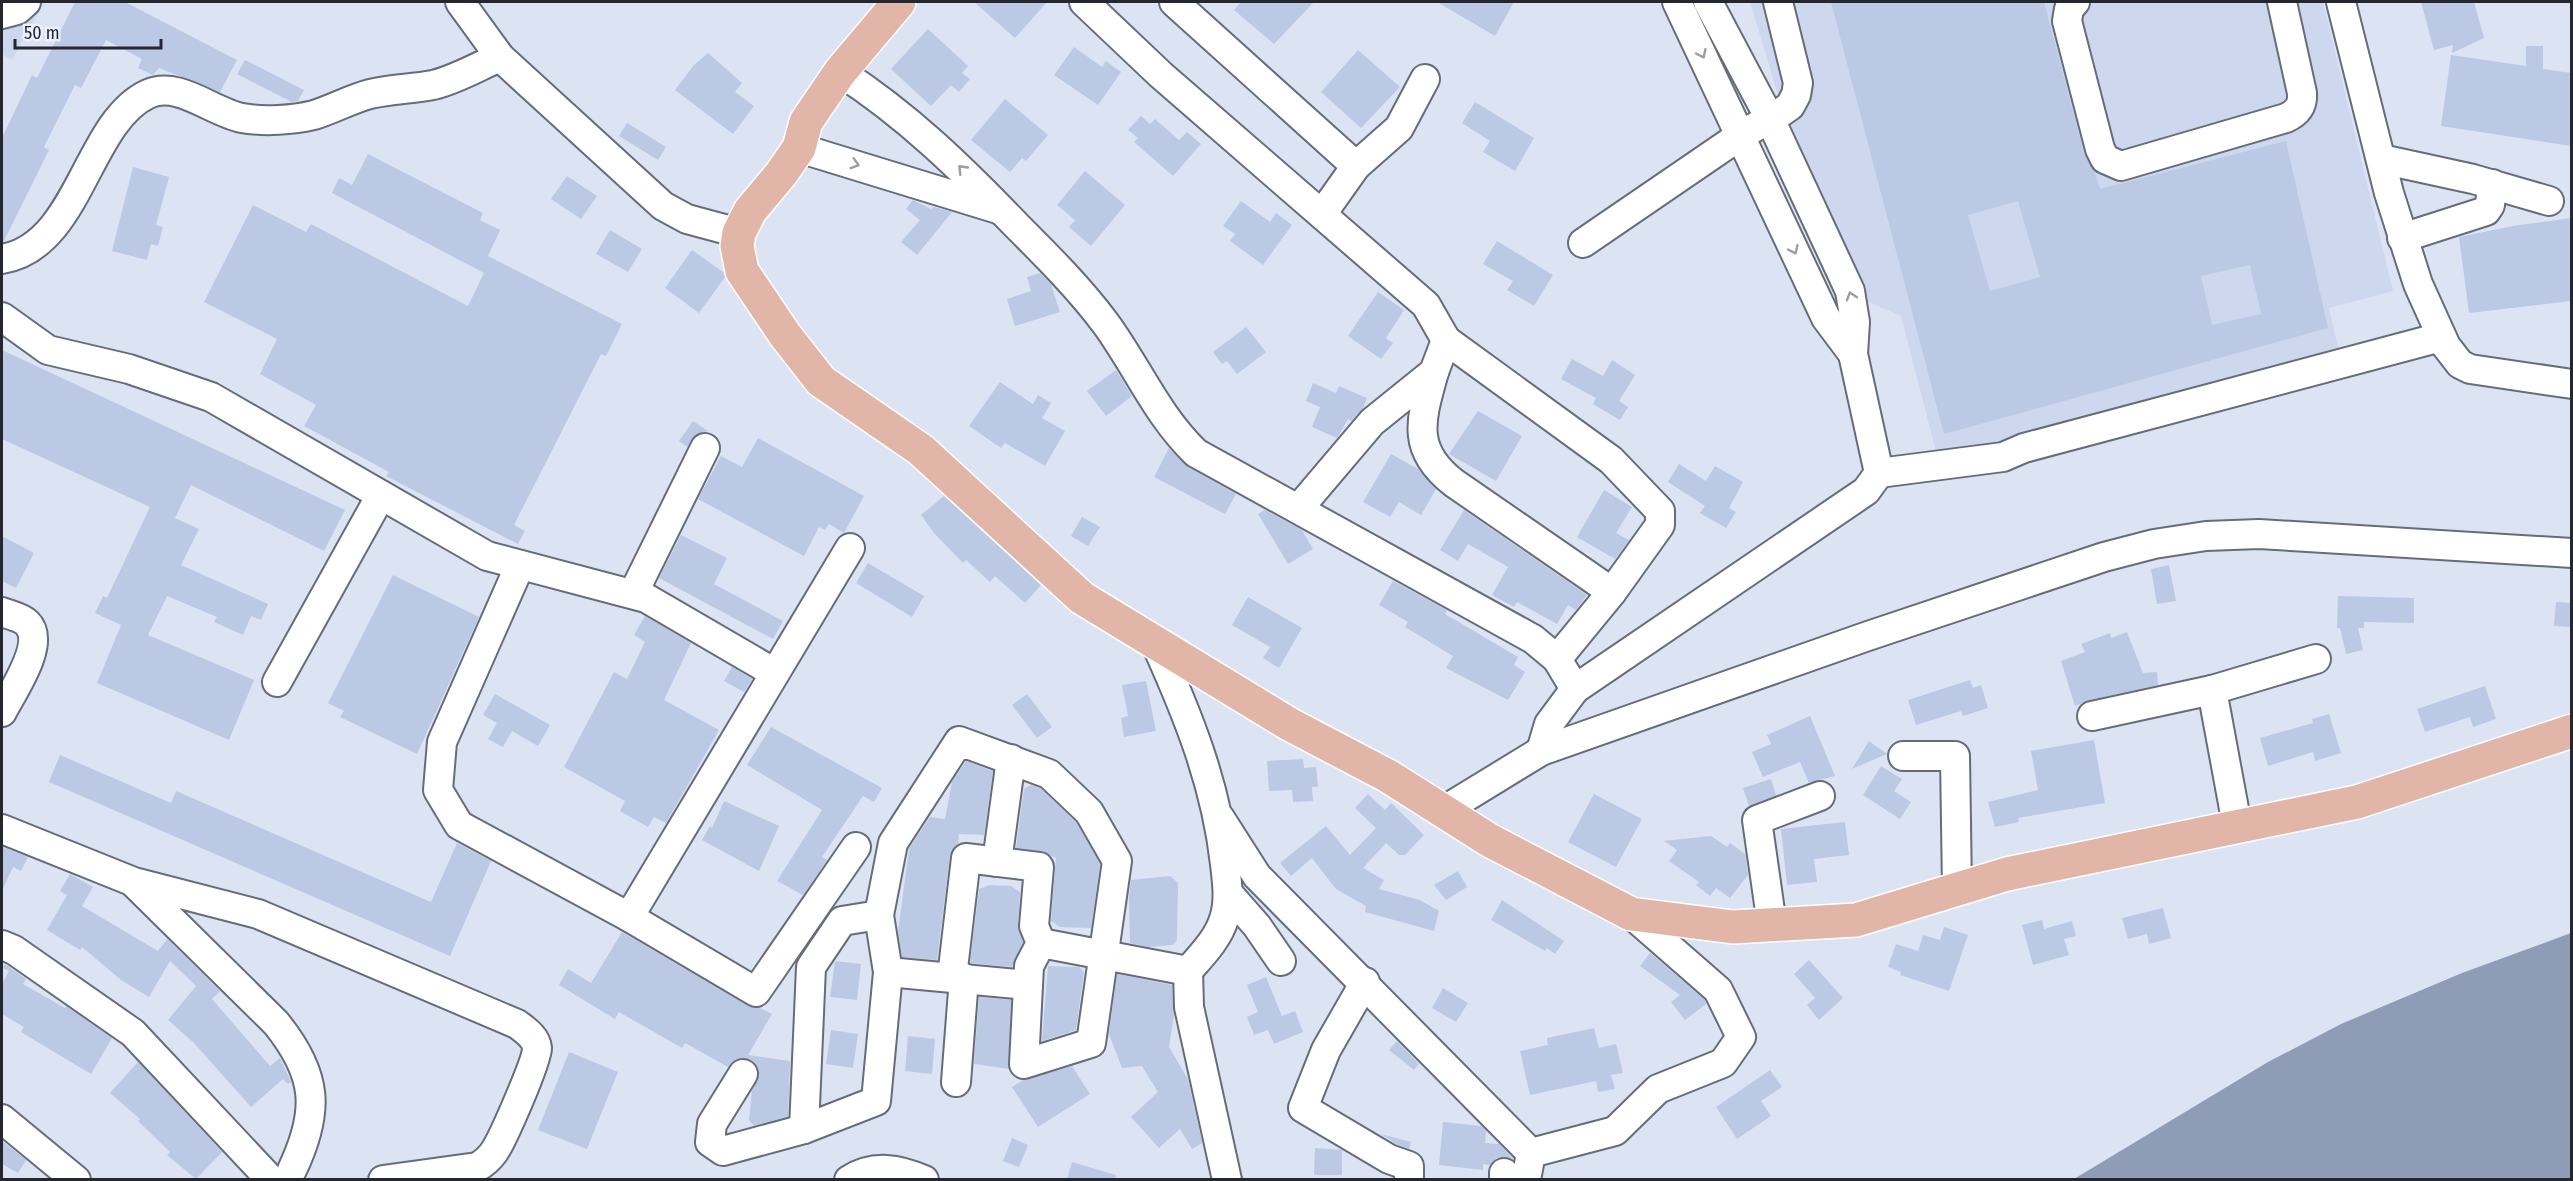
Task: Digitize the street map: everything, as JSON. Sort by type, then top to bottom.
[{"type":"main road","points":[[886,7],[806,122],[799,148],[750,211],[739,234],[737,246],[742,271],[785,335],[821,381],[921,450],[1082,598],[1289,724],[1388,776],[1489,840],[1631,914],[1732,927],[1856,920],[2007,874],[2357,802],[2571,731]]},
{"type":"street","points":[[2,14],[17,10],[26,2]]},
{"type":"street","points":[[460,2],[500,57],[663,206],[687,219],[739,234]]},
{"type":"street","points":[[1084,2],[1161,75],[1426,304],[1446,340],[1611,459],[1660,511],[1660,525],[1612,592],[1557,659]]},
{"type":"street","points":[[1174,2],[1356,166]]},
{"type":"street","points":[[1677,2],[1826,318],[1853,354]]},
{"type":"street","points":[[1708,2],[1770,119],[1850,291],[1855,322],[1853,354],[1879,473]]},
{"type":"street","points":[[1583,243],[1741,135],[1790,106],[1796,95],[1798,83],[1778,2]]},
{"type":"street","points":[[2075,2],[2069,9],[2067,21],[2100,149],[2105,159],[2121,166],[2286,118],[2297,112],[2303,100],[2282,2]]},
{"type":"street","points":[[2341,2],[2402,238],[2418,284],[2441,337],[2452,356],[2470,369],[2571,384]]},
{"type":"street","points":[[2,259],[25,250],[41,239],[56,224],[113,128],[148,94],[174,91],[216,111],[243,118],[313,115],[369,94],[435,84],[500,57]]},
{"type":"street","points":[[840,72],[922,132],[1049,258],[1105,323],[1173,431],[1196,453],[1533,639],[1557,659],[1575,689]]},
{"type":"street","points":[[1322,214],[1356,166],[1399,128],[1425,79]]},
{"type":"street","points":[[799,148],[1003,211]]},
{"type":"street","points":[[2381,159],[2492,184],[2549,201]]},
{"type":"street","points":[[2402,238],[2486,211],[2490,205],[2492,184]]},
{"type":"street","points":[[1780,219],[1809,204]]},
{"type":"street","points":[[2,317],[48,350],[129,369],[211,397],[488,556],[646,598],[773,672]]},
{"type":"street","points":[[1541,751],[1549,724],[1575,689],[1866,491],[1879,473],[2003,457],[2024,448],[2441,337]]},
{"type":"street","points":[[1446,340],[1421,417],[1425,448],[1432,462],[1454,483],[1612,592]]},
{"type":"street","points":[[1299,508],[1372,422],[1434,372]]},
{"type":"street","points":[[633,594],[705,448]]},
{"type":"street","points":[[277,682],[381,495]]},
{"type":"street","points":[[1443,811],[1541,751],[1868,636],[2104,557],[2154,544],[2206,536],[2259,534],[2571,553]]},
{"type":"street","points":[[628,917],[773,672],[850,548]]},
{"type":"street","points":[[520,565],[442,742],[438,790],[459,825],[628,917],[756,992],[856,847]]},
{"type":"street","points":[[2,612],[27,623],[34,635],[32,655],[2,712]]},
{"type":"street","points":[[1155,642],[1187,712],[1220,818],[1228,893],[1224,919],[1208,948],[1188,971],[1190,1007],[1227,1179]]},
{"type":"street","points":[[2092,716],[2212,690],[2316,659]]},
{"type":"street","points":[[2212,690],[2237,825]]},
{"type":"street","points":[[743,1074],[712,1124],[710,1142],[723,1151],[804,1129],[876,1101],[888,972],[879,915],[893,843],[959,741],[1049,774],[1089,812],[1117,861],[1091,1043],[1024,1064],[1029,966],[1041,943],[1034,926],[1039,867],[966,858],[958,977],[956,1082]]},
{"type":"street","points":[[1903,756],[1955,756],[1957,889]]},
{"type":"street","points":[[997,862],[1011,759]]},
{"type":"street","points":[[1772,925],[1757,820],[1820,796]]},
{"type":"street","points":[[1220,818],[1257,876],[1365,982],[1516,1171],[1615,1131],[1658,1089],[1723,1063],[1741,1037],[1718,990],[1631,914]]},
{"type":"street","points":[[2,829],[134,882],[258,914],[517,1024],[530,1033],[537,1048],[533,1064],[496,1149],[487,1162],[477,1167],[383,1179]]},
{"type":"street","points":[[2,945],[14,950],[133,1033],[284,1177],[307,1140],[311,1091],[303,1063],[293,1044],[276,1023],[134,882]]},
{"type":"street","points":[[1228,893],[1257,926],[1281,961]]},
{"type":"street","points":[[804,1129],[811,968],[842,921],[879,915]]},
{"type":"street","points":[[1041,943],[1188,971]]},
{"type":"street","points":[[888,972],[1028,985]]},
{"type":"street","points":[[1365,982],[1326,1050],[1303,1108],[1389,1159],[1409,1166],[1409,1179]]},
{"type":"street","points":[[2,1119],[76,1179]]},
{"type":"street","points":[[849,1179],[881,1169],[907,1172],[924,1179]]},
{"type":"shaded area","points":[[2,2],[44,2],[12,60],[2,54]]},
{"type":"shaded area","points":[[1750,2],[2323,2],[2393,291],[2329,308],[2340,356],[1940,467],[1901,316],[1864,300],[1795,152]]},
{"type":"shaded area","points":[[2571,933],[2571,1179],[2074,1179],[2268,1062],[2341,1024],[2462,973]]},
{"type":"building","points":[[75,2],[125,2],[237,60],[220,92],[159,68],[153,75],[138,68],[142,59],[106,40],[81,88],[75,85],[44,147],[49,150],[2,242],[2,138],[32,75],[37,78]]},
{"type":"building","points":[[974,2],[1047,2],[1015,38]]},
{"type":"building","points":[[1241,2],[1314,2],[1274,44],[1234,10]]},
{"type":"building","points":[[1437,2],[1514,2],[1495,36]]},
{"type":"building","points":[[1831,2],[2044,2],[2084,153],[2094,170],[2100,189],[2286,141],[2328,328],[1944,434]],"holes":[[[2018,201],[2040,277],[1990,291],[1968,215]],[[2250,265],[2261,314],[2212,325],[2201,276]]]},
{"type":"building","points":[[2421,2],[2474,2],[2484,38],[2452,53],[2453,45],[2434,50]]},
{"type":"building","points":[[928,29],[968,66],[962,73],[970,79],[959,92],[951,85],[931,106],[891,69]]},
{"type":"building","points":[[2526,46],[2543,46],[2543,69],[2571,73],[2571,146],[2441,126],[2451,55],[2526,66]]},
{"type":"building","points":[[1074,47],[1102,67],[1106,61],[1121,72],[1098,105],[1054,75]]},
{"type":"building","points":[[1358,50],[1400,87],[1361,128],[1321,92]]},
{"type":"building","points":[[708,53],[742,83],[735,92],[754,106],[733,134],[675,90],[694,65]]},
{"type":"building","points":[[245,60],[304,90],[298,101],[292,102],[237,74]]},
{"type":"building","points":[[1005,99],[1048,135],[1026,161],[1022,158],[1010,172],[971,140]]},
{"type":"building","points":[[1475,102],[1534,138],[1515,171],[1483,152],[1490,141],[1462,123]]},
{"type":"building","points":[[1141,116],[1150,124],[1155,119],[1179,140],[1187,132],[1201,144],[1173,176],[1134,142],[1138,138],[1128,130]]},
{"type":"building","points":[[627,123],[666,147],[658,160],[619,136]]},
{"type":"building","points":[[368,154],[483,213],[480,220],[500,230],[488,256],[622,324],[606,356],[601,354],[514,525],[525,531],[518,544],[386,476],[389,472],[304,426],[316,405],[260,374],[277,339],[204,302],[253,205],[306,232],[311,224],[468,306],[484,273],[332,193],[339,178],[352,185]]},
{"type":"building","points":[[133,167],[169,177],[156,225],[163,227],[158,246],[151,244],[147,260],[112,251]]},
{"type":"building","points":[[1085,171],[1125,205],[1091,246],[1069,227],[1075,220],[1057,205]]},
{"type":"building","points":[[567,176],[597,196],[581,219],[551,199]]},
{"type":"building","points":[[913,200],[931,209],[934,207],[952,212],[917,255],[901,242],[920,220],[906,209]]},
{"type":"building","points":[[1241,201],[1270,222],[1276,213],[1292,225],[1263,265],[1230,241],[1235,234],[1223,226]]},
{"type":"building","points":[[2571,218],[2571,301],[2469,313],[2459,237],[2513,226]]},
{"type":"building","points":[[610,230],[642,249],[628,272],[596,254]]},
{"type":"building","points":[[1497,241],[1553,275],[1534,306],[1507,290],[1513,281],[1483,264]]},
{"type":"building","points":[[692,250],[723,272],[725,277],[699,313],[665,288]]},
{"type":"building","points":[[1040,273],[1051,284],[1060,312],[1015,326],[1007,299],[1031,291],[1027,277]]},
{"type":"building","points":[[1378,292],[1404,310],[1386,338],[1393,343],[1381,359],[1348,336]]},
{"type":"building","points":[[1246,327],[1266,352],[1237,374],[1227,361],[1222,364],[1213,352]]},
{"type":"building","points":[[2,350],[345,510],[324,551],[191,485],[175,518],[199,529],[181,565],[268,604],[261,620],[251,616],[243,635],[214,622],[217,617],[167,596],[148,635],[254,680],[229,740],[97,683],[121,625],[95,613],[103,596],[107,598],[150,507],[2,439]]},
{"type":"building","points":[[1572,359],[1603,376],[1612,360],[1635,375],[1619,401],[1628,407],[1620,420],[1593,404],[1596,398],[1561,379]]},
{"type":"building","points":[[1116,370],[1132,396],[1106,416],[1087,391]]},
{"type":"building","points":[[1000,382],[1033,404],[1038,395],[1051,403],[1042,418],[1065,431],[1045,466],[1005,443],[1001,448],[969,426]]},
{"type":"building","points":[[1313,383],[1336,393],[1339,386],[1367,398],[1363,408],[1351,421],[1348,419],[1337,438],[1312,427],[1320,407],[1306,401]]},
{"type":"building","points":[[1478,411],[1522,436],[1496,481],[1449,454]]},
{"type":"building","points":[[693,421],[708,431],[695,435],[687,447],[679,441]]},
{"type":"building","points":[[758,438],[864,496],[844,533],[829,524],[825,530],[819,527],[804,556],[698,499],[721,456],[742,467]]},
{"type":"building","points":[[1169,448],[1188,467],[1236,494],[1225,514],[1154,477]]},
{"type":"building","points":[[1391,454],[1418,469],[1436,489],[1421,515],[1399,502],[1390,517],[1363,502]]},
{"type":"building","points":[[1679,464],[1706,481],[1715,466],[1743,482],[1729,508],[1736,512],[1726,528],[1700,513],[1705,506],[1668,482]]},
{"type":"building","points":[[1604,490],[1632,507],[1616,533],[1629,540],[1615,559],[1577,537]]},
{"type":"building","points":[[944,496],[1041,585],[1025,603],[995,576],[990,582],[966,560],[963,563],[934,533],[921,515]]},
{"type":"building","points":[[1265,510],[1302,530],[1313,549],[1288,564],[1258,514]]},
{"type":"building","points":[[1464,510],[1587,595],[1576,610],[1568,605],[1557,624],[1517,602],[1514,607],[1492,595],[1508,567],[1468,544],[1458,561],[1440,550]]},
{"type":"building","points":[[1082,517],[1100,527],[1088,546],[1071,536]]},
{"type":"building","points":[[681,535],[727,558],[714,584],[783,621],[773,639],[659,578]]},
{"type":"building","points":[[2,536],[34,553],[16,588],[2,581]]},
{"type":"building","points":[[868,563],[924,596],[912,617],[856,583]]},
{"type":"building","points":[[2169,565],[2176,601],[2157,604],[2151,569]]},
{"type":"building","points":[[393,575],[479,617],[417,754],[340,717],[344,711],[328,703]]},
{"type":"building","points":[[1393,581],[1447,610],[1445,614],[1518,657],[1514,665],[1525,672],[1508,700],[1446,668],[1453,656],[1405,627],[1408,622],[1379,605]]},
{"type":"building","points":[[2338,596],[2414,598],[2414,623],[2364,622],[2364,628],[2358,628],[2363,650],[2346,654],[2340,628],[2337,628]]},
{"type":"building","points":[[1248,597],[1302,628],[1279,668],[1263,658],[1270,647],[1232,625]]},
{"type":"building","points":[[2556,602],[2571,603],[2571,627],[2554,626]]},
{"type":"building","points":[[645,616],[691,643],[664,700],[719,730],[666,823],[654,817],[648,827],[620,811],[625,801],[564,767],[614,672],[627,679],[645,642],[634,635]]},
{"type":"building","points":[[2127,632],[2143,673],[2157,672],[2158,685],[2089,700],[2075,706],[2061,661],[2085,652],[2081,644],[2110,633],[2111,638]]},
{"type":"building","points":[[732,667],[752,679],[744,692],[724,681]]},
{"type":"building","points":[[1970,680],[1973,688],[1981,685],[1988,708],[1963,716],[1961,711],[1916,725],[1908,700]]},
{"type":"building","points":[[1146,681],[1156,731],[1124,737],[1121,718],[1128,716],[1122,685]]},
{"type":"building","points":[[2485,686],[2496,719],[2473,727],[2470,717],[2425,732],[2417,709]]},
{"type":"building","points":[[495,694],[550,725],[538,746],[512,731],[503,747],[488,739],[497,723],[483,715]]},
{"type":"building","points":[[1027,694],[1052,727],[1037,738],[1012,705]]},
{"type":"building","points":[[2329,714],[2341,753],[2315,761],[2313,752],[2268,766],[2260,738],[2313,723],[2312,719]]},
{"type":"building","points":[[1810,716],[1835,776],[1809,783],[1800,762],[1763,777],[1752,752],[1771,744],[1767,735]]},
{"type":"building","points":[[771,727],[882,788],[874,802],[863,796],[822,857],[827,860],[803,895],[777,881],[822,810],[747,765]]},
{"type":"building","points":[[2094,740],[2105,803],[2018,818],[2019,822],[1995,827],[1988,802],[2038,790],[2031,751]]},
{"type":"building","points":[[1869,741],[1887,754],[1852,769]]},
{"type":"building","points":[[60,755],[171,803],[176,791],[431,902],[457,843],[491,861],[450,956],[49,782]]},
{"type":"building","points":[[1303,759],[1304,768],[1316,767],[1318,787],[1312,787],[1313,801],[1293,802],[1292,790],[1269,791],[1267,761]]},
{"type":"building","points":[[966,761],[993,771],[984,835],[959,834],[958,844],[950,855],[937,960],[902,957],[898,932],[909,849],[930,817],[945,819],[952,782]]},
{"type":"building","points":[[1881,766],[1902,779],[1894,791],[1911,802],[1900,819],[1863,795]]},
{"type":"building","points":[[1771,779],[1776,795],[1749,806],[1743,788]]},
{"type":"building","points":[[1031,785],[1040,788],[1076,822],[1100,864],[1091,928],[1060,927],[1051,921],[1056,858],[1041,851],[1016,848],[1024,789]]},
{"type":"building","points":[[1368,794],[1385,810],[1391,803],[1424,835],[1405,855],[1399,855],[1386,843],[1363,868],[1384,880],[1379,889],[1420,900],[1439,911],[1434,931],[1365,912],[1366,906],[1336,889],[1312,858],[1291,876],[1280,863],[1326,826],[1350,855],[1376,828],[1355,808]]},
{"type":"building","points":[[1594,794],[1642,819],[1616,867],[1568,842]]},
{"type":"building","points":[[724,801],[779,826],[759,871],[702,840],[710,826],[712,828]]},
{"type":"building","points":[[1845,822],[1849,855],[1814,859],[1817,882],[1787,885],[1781,829]]},
{"type":"building","points":[[1711,836],[1727,847],[1730,843],[1745,854],[1748,875],[1730,898],[1716,888],[1710,896],[1696,885],[1699,882],[1669,861],[1677,850],[1664,841]]},
{"type":"building","points":[[2,847],[28,857],[21,871],[13,867],[2,891]]},
{"type":"building","points":[[1458,871],[1467,887],[1446,900],[1434,885]]},
{"type":"building","points":[[70,874],[93,887],[82,906],[158,951],[167,939],[220,991],[212,999],[270,1066],[280,1058],[291,1082],[288,1084],[283,1079],[251,1107],[194,1043],[168,1020],[196,986],[170,961],[149,997],[121,980],[82,947],[80,950],[47,930],[67,895],[60,891]]},
{"type":"building","points":[[1170,876],[1178,883],[1177,940],[1173,945],[1149,947],[1130,943],[1131,880]]},
{"type":"building","points":[[990,885],[1011,886],[1020,892],[1018,925],[1023,942],[1012,967],[970,963],[979,889]]},
{"type":"building","points":[[1502,900],[1564,941],[1555,954],[1547,948],[1545,951],[1491,920]]},
{"type":"building","points":[[2163,908],[2171,938],[2149,944],[2147,934],[2128,939],[2122,918]]},
{"type":"building","points":[[2042,920],[2044,929],[2072,921],[2076,936],[2064,939],[2069,955],[2033,965],[2022,925]]},
{"type":"building","points":[[1944,927],[1968,935],[1949,991],[1900,975],[1901,972],[1888,967],[1896,944],[1918,951],[1923,935],[1940,940]]},
{"type":"building","points":[[622,932],[748,1006],[760,1008],[772,1014],[748,1055],[790,1061],[788,1116],[754,1126],[749,1120],[752,1091],[759,1074],[757,1066],[751,1060],[736,1059],[728,1067],[685,1043],[682,1048],[619,1012],[615,1019],[559,985],[568,969],[591,983]]},
{"type":"building","points":[[1650,953],[1705,1000],[1706,1004],[1685,1020],[1671,1002],[1680,995],[1640,966]]},
{"type":"building","points":[[1809,960],[1843,998],[1819,1020],[1807,1005],[1815,998],[1794,974]]},
{"type":"building","points":[[835,961],[861,964],[857,1000],[830,997]]},
{"type":"building","points":[[5,964],[26,979],[23,984],[65,1008],[66,1006],[112,1038],[91,1074],[21,1032],[24,1027],[2,1014],[2,984],[9,971],[3,968]]},
{"type":"building","points":[[1048,966],[1079,967],[1084,972],[1076,1030],[1042,1041]]},
{"type":"building","points":[[1117,974],[1172,985],[1174,1015],[1169,1047],[1188,1079],[1202,1143],[1192,1149],[1180,1129],[1159,1148],[1131,1117],[1158,1092],[1142,1066],[1122,1068],[1109,1034]]},
{"type":"building","points":[[1266,977],[1282,1016],[1295,1011],[1303,1032],[1274,1044],[1268,1030],[1254,1035],[1247,1017],[1258,1012],[1247,985]]},
{"type":"building","points":[[1443,988],[1468,1003],[1456,1022],[1432,1008]]},
{"type":"building","points":[[979,997],[1011,1000],[1009,1069],[974,1064]]},
{"type":"building","points":[[1594,1028],[1599,1048],[1616,1044],[1623,1073],[1611,1075],[1615,1089],[1598,1092],[1596,1081],[1530,1095],[1520,1051],[1548,1045],[1547,1038]]},
{"type":"building","points":[[831,1030],[858,1034],[853,1068],[826,1064]]},
{"type":"building","points":[[908,1036],[935,1039],[932,1074],[905,1071]]},
{"type":"building","points":[[1397,1041],[1419,1064],[1414,1070],[1389,1050]]},
{"type":"building","points":[[569,1052],[618,1072],[587,1149],[538,1130]]},
{"type":"building","points":[[138,1062],[222,1152],[196,1179],[167,1155],[170,1152],[138,1121],[140,1119],[110,1093]]},
{"type":"building","points":[[1072,1066],[1090,1094],[1038,1127],[1012,1087],[1023,1080]]},
{"type":"building","points":[[1770,1070],[1782,1087],[1761,1101],[1771,1116],[1737,1139],[1716,1107]]},
{"type":"building","points":[[1443,1122],[1481,1126],[1486,1131],[1485,1143],[1499,1144],[1513,1159],[1496,1158],[1490,1165],[1483,1164],[1483,1170],[1439,1165]]},
{"type":"building","points":[[1381,1134],[1411,1142],[1409,1149],[1396,1144]]},
{"type":"building","points":[[1012,1138],[1028,1145],[1019,1167],[1003,1161]]},
{"type":"building","points":[[2,1141],[26,1160],[18,1173],[2,1164]]},
{"type":"building","points":[[1315,1148],[1342,1150],[1342,1175],[1314,1175]]},
{"type":"building","points":[[1072,1162],[1116,1175],[1115,1179],[1067,1179]]}]
